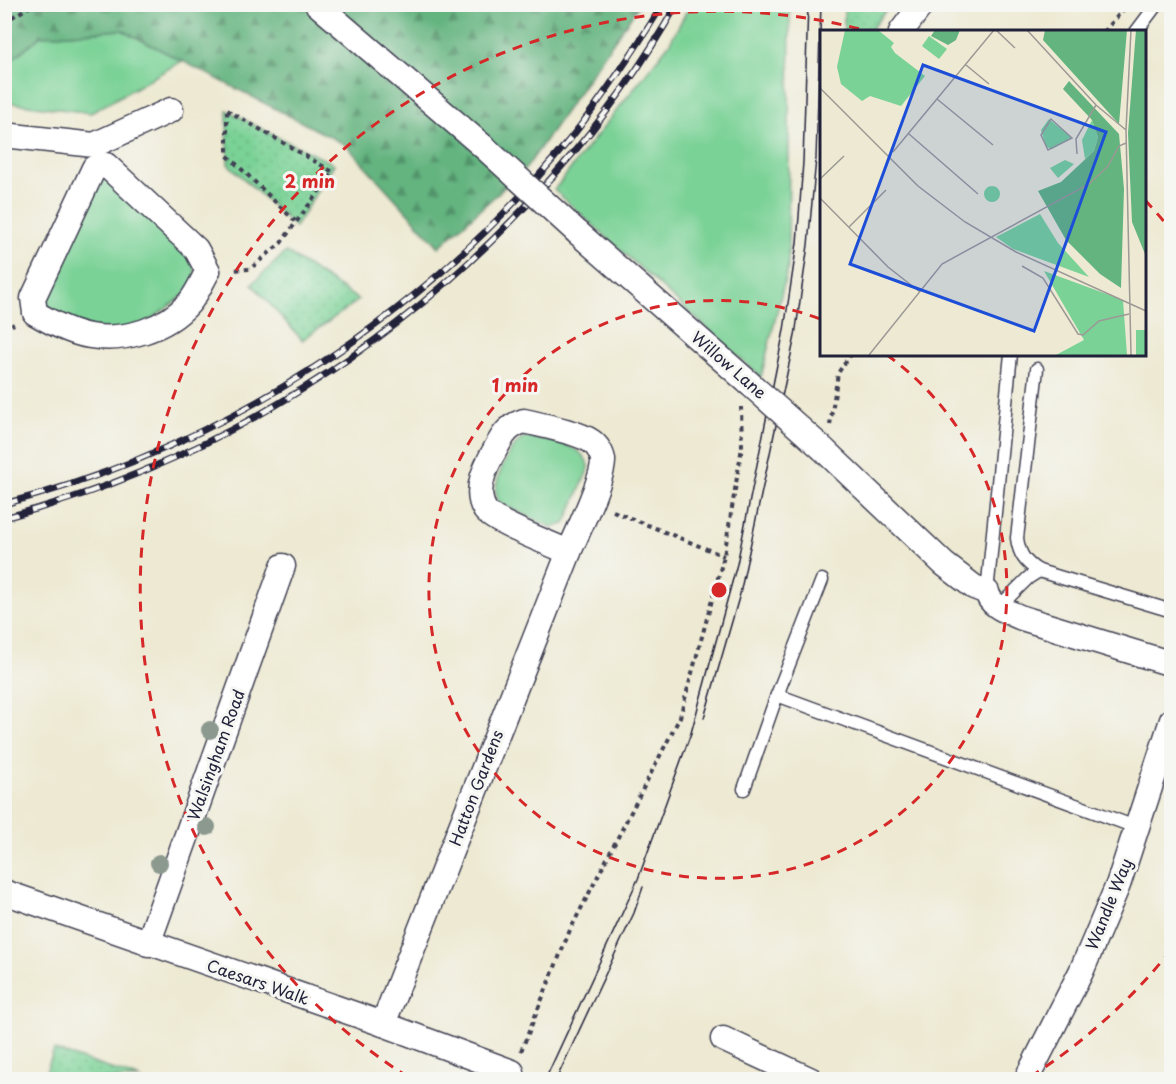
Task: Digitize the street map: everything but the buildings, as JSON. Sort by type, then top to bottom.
[{"type":"street","name":"Willow Lane","points":[[317,4],[485,148],[823,449],[944,564],[974,587],[1022,618],[1172,664]]},
{"type":"street","points":[[902,30],[921,4]]},
{"type":"street","points":[[4,135],[97,156],[196,249],[208,271],[189,303],[165,322],[141,333],[118,337],[90,336],[53,324],[35,313],[33,298],[94,168],[97,156],[171,110]]},
{"type":"street","name":"Hatton Gardens","points":[[383,1024],[590,501],[603,464],[602,453],[591,441],[524,421],[507,428],[485,469],[480,489],[481,501],[486,512],[569,552]]},
{"type":"street","name":"Walsingham Road","points":[[148,944],[283,566]]},
{"type":"street","name":"Wandle Way","points":[[1026,1080],[1081,972],[1118,885],[1172,720]]},
{"type":"street","name":"Caesars Walk","points":[[4,892],[383,1024],[512,1072]]},
{"type":"street","points":[[723,1039],[811,1080]]},
{"type":"lane","points":[[1138,30],[1157,4]]},
{"type":"lane","points":[[993,600],[1011,356]]},
{"type":"lane","points":[[1037,369],[1017,538],[1018,549],[1024,560],[1039,571],[1172,611]]},
{"type":"lane","points":[[993,600],[1039,571]]},
{"type":"lane","points":[[744,789],[777,695],[822,580]]},
{"type":"lane","points":[[777,695],[1138,828]]},
{"type":"path","points":[[4,22],[34,4]]},
{"type":"path","points":[[1106,30],[1128,4]]},
{"type":"path","points":[[208,271],[250,269],[281,243],[333,172],[227,110],[227,155],[295,222]]},
{"type":"path","points":[[830,423],[838,372],[850,356]]},
{"type":"path","points":[[512,1072],[570,930],[680,717],[724,556],[742,447],[741,410]]},
{"type":"path","points":[[590,501],[724,556]]},
{"type":"green space","points":[[844,4],[890,5],[871,30],[844,30]]},
{"type":"green space","points":[[5,5],[639,5],[527,167],[439,247],[346,145],[122,30],[41,36],[5,65]]},
{"type":"green space","points":[[690,5],[790,5],[788,267],[761,377],[554,190],[669,44]]},
{"type":"green space","points":[[122,30],[182,61],[91,113],[5,102],[5,65],[41,36]]},
{"type":"green space","points":[[227,110],[334,164],[295,227],[228,164]]},
{"type":"green space","points":[[96,171],[193,251],[196,286],[117,345],[40,306]]},
{"type":"green space","points":[[286,252],[359,300],[302,340],[252,284]]},
{"type":"green space","points":[[525,437],[565,445],[582,454],[587,461],[588,470],[565,524],[551,527],[499,503],[496,490],[499,475],[510,452]]},
{"type":"green space","points":[[54,1050],[141,1079],[43,1079]]},
{"type":"tram line","points":[[545,1080],[638,879],[691,733],[737,564],[784,330],[797,243],[803,162],[808,4]]},
{"type":"tram line","points":[[820,30],[821,4]]},
{"type":"tram line","points":[[704,718],[740,594],[795,336],[808,245],[816,159],[820,35]]},
{"type":"tram line","points":[[556,1080],[634,913],[643,887]]},
{"type":"railway","points":[[4,504],[86,479],[166,448],[243,410],[316,366],[386,317],[452,262],[514,203],[583,123],[663,4]]},
{"type":"railway","points":[[4,518],[83,494],[160,464],[234,428],[305,387],[373,341],[438,290],[498,234],[555,174],[620,92],[650,49],[677,4]]}]
